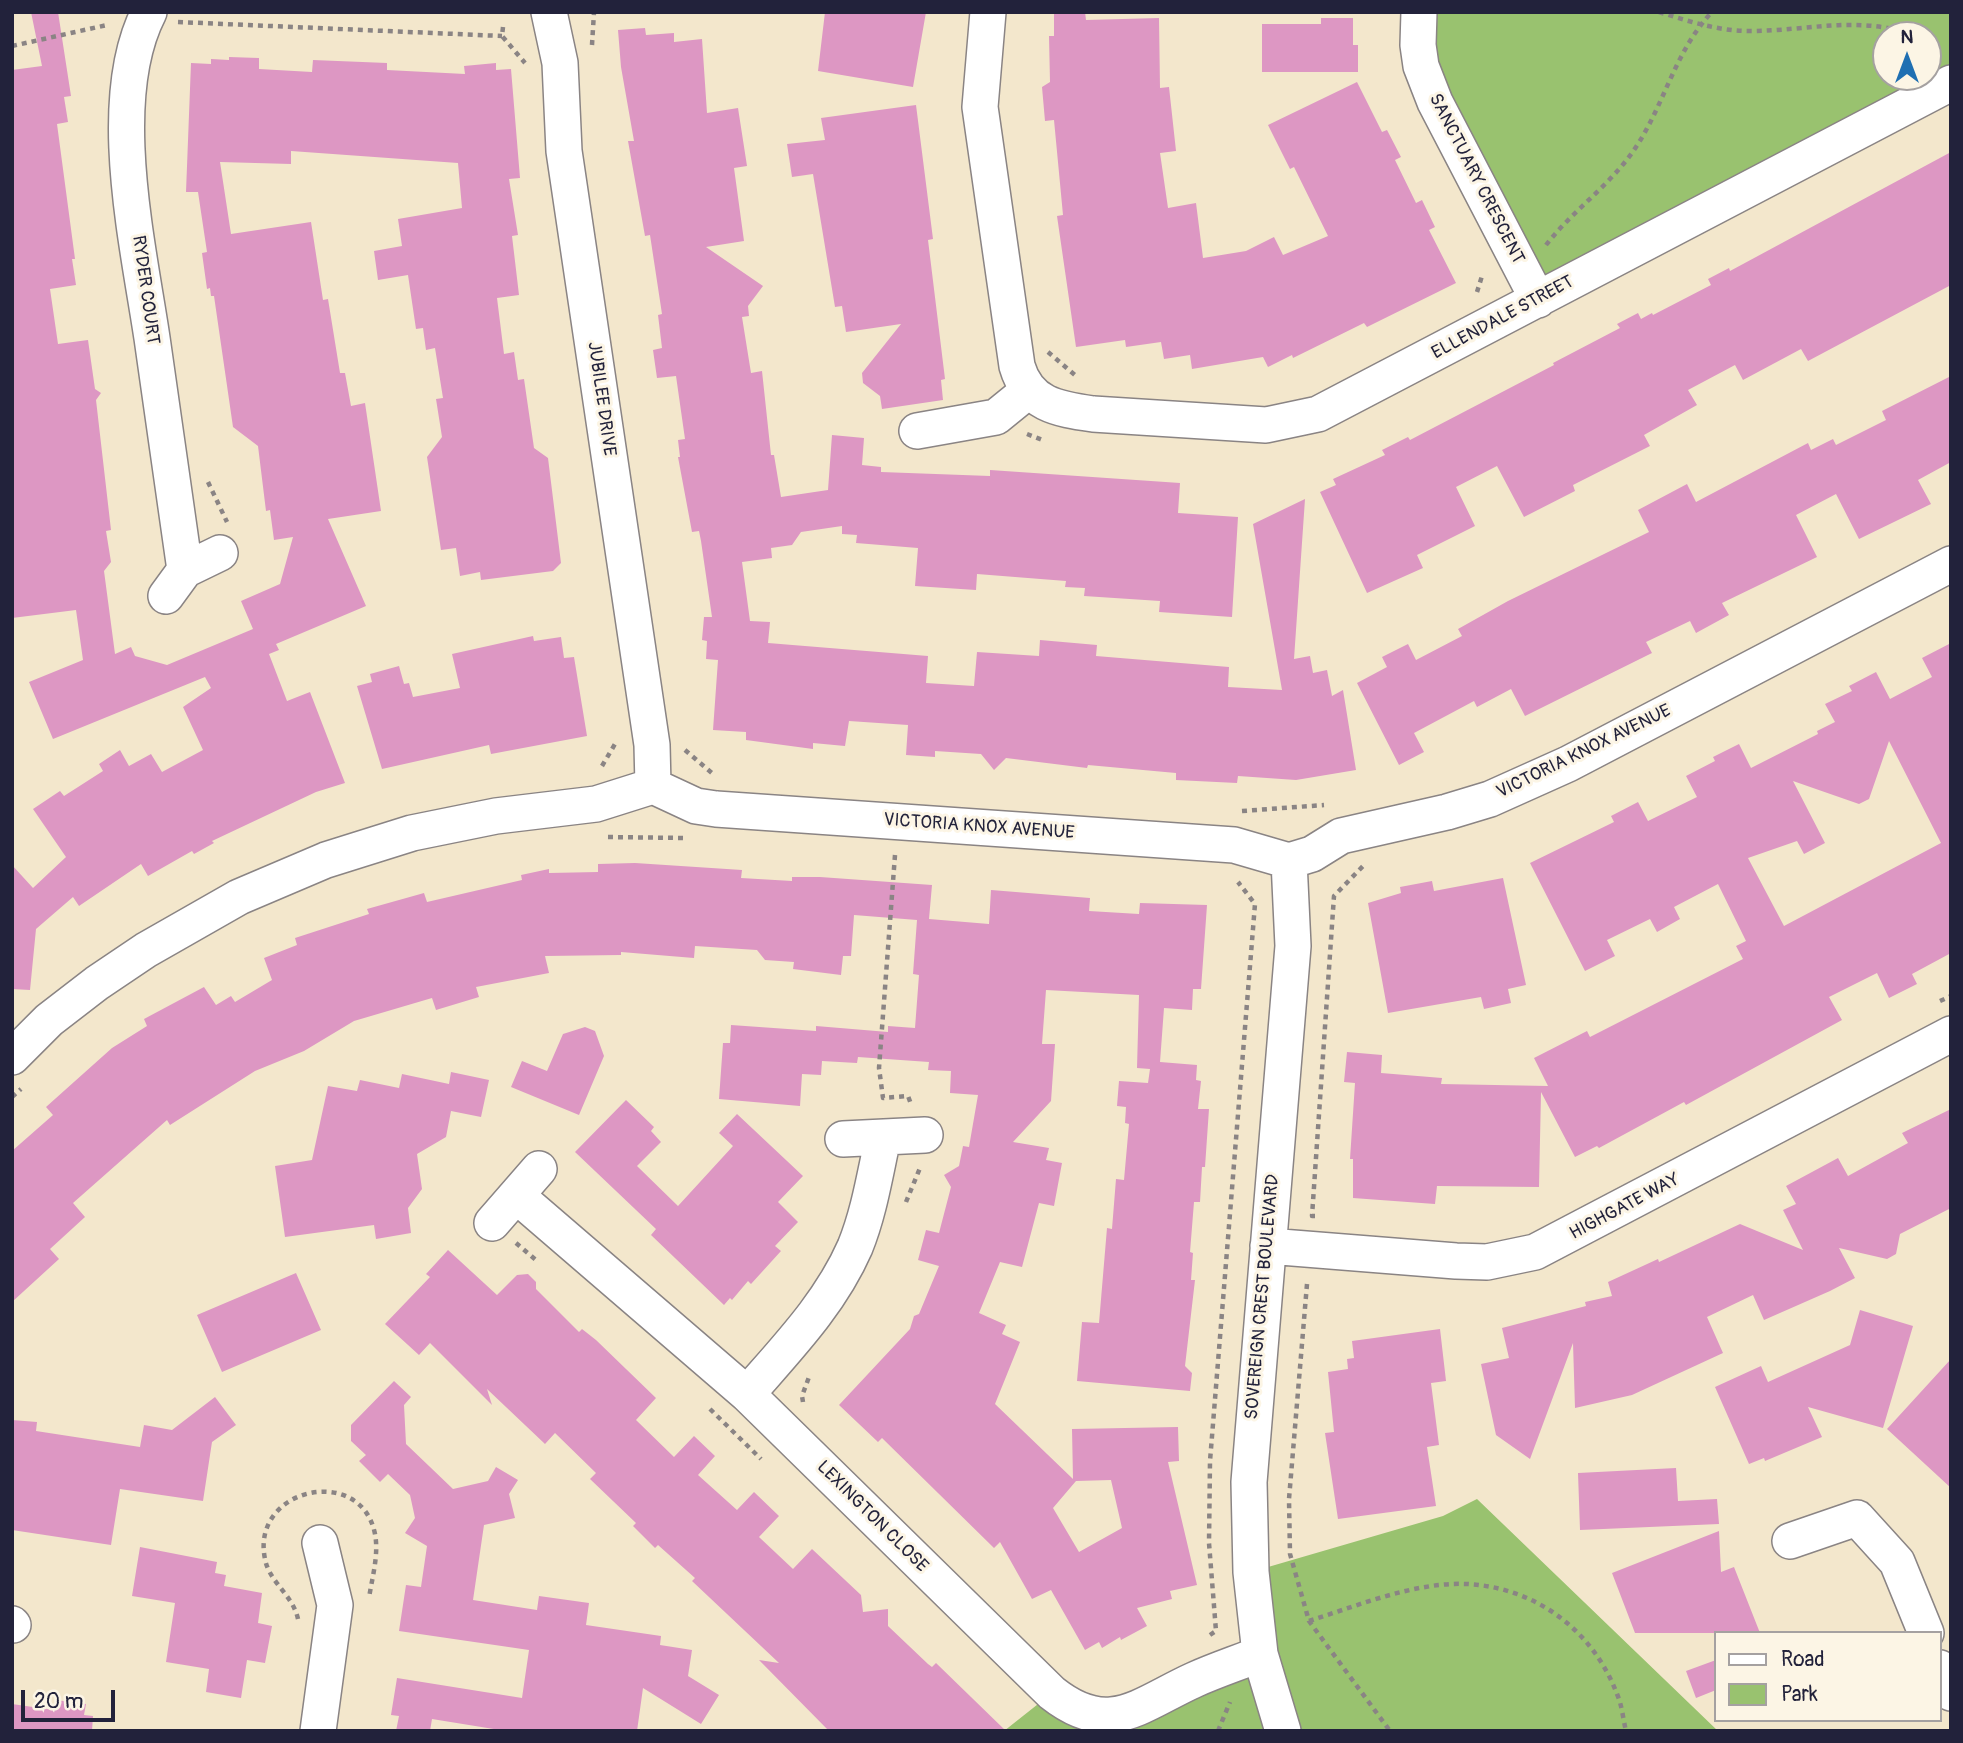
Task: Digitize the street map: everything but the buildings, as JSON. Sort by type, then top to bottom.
[{"type":"street","name":"JUBILEE DRIVE","points":[[549,12],[560,63],[565,151],[650,732],[653,786]]},
{"type":"street","points":[[916,431],[996,417],[1028,391],[1017,366],[980,107],[989,12]]},
{"type":"street","name":"SANCTUARY CRESCENT","points":[[1419,12],[1421,65],[1435,102],[1538,300]]},
{"type":"street","name":"RYDER COURT","points":[[161,17],[136,40],[126,140],[176,583],[220,553]]},
{"type":"street","name":"ELLENDALE STREET","points":[[1028,391],[1051,406],[1093,414],[1282,424],[1336,405],[1951,83]]},
{"type":"street","name":"VICTORIA KNOX AVENUE","points":[[653,786],[696,806],[716,809],[1234,845],[1289,861],[1312,854],[1341,836],[1447,812],[1526,784],[1951,564]]},
{"type":"street","points":[[19,1070],[49,1020],[97,983],[195,919],[315,864],[412,832],[496,816],[596,804],[653,786]]},
{"type":"street","name":"SOVEREIGN CREST BOULEVARD","points":[[1283,1731],[1260,1654],[1251,1572],[1249,1482],[1293,946],[1289,861]]},
{"type":"street","name":"HIGHGATE WAY","points":[[1268,1246],[1487,1262],[1535,1252],[1951,1034]]},
{"type":"street","points":[[843,1139],[925,1135]]},
{"type":"street","points":[[747,1394],[808,1324],[842,1272],[855,1245],[883,1138]]},
{"type":"street","points":[[492,1223],[539,1169]]},
{"type":"street","name":"LEXINGTON CLOSE","points":[[517,1196],[747,1394],[1043,1684],[1073,1709],[1097,1716],[1122,1714],[1195,1679],[1260,1654]]},
{"type":"street","points":[[1790,1541],[1857,1517],[1897,1562],[1925,1631]]},
{"type":"street","points":[[318,1731],[335,1605],[320,1543]]},
{"type":"street","points":[[1942,1673],[1951,1693]]},
{"type":"path","points":[[1659,12],[1700,25],[1751,31],[1861,23],[1872,25]]},
{"type":"path","points":[[1538,254],[1560,226],[1629,159],[1652,120],[1674,69],[1700,25],[1712,12]]},
{"type":"path","points":[[12,46],[102,29],[113,17]]},
{"type":"path","points":[[161,17],[502,36]]},
{"type":"path","points":[[1476,296],[1482,276]]},
{"type":"path","points":[[1046,350],[1080,380]]},
{"type":"path","points":[[202,471],[234,536],[220,553]]},
{"type":"path","points":[[684,743],[685,751],[712,774],[726,775]]},
{"type":"path","points":[[1237,811],[1331,804]]},
{"type":"path","points":[[599,838],[685,838]]},
{"type":"path","points":[[886,853],[909,855]]},
{"type":"path","points":[[895,854],[880,1061],[881,1088],[883,1098],[908,1096],[925,1135],[925,1156],[902,1212]]},
{"type":"path","points":[[1204,1638],[1216,1631],[1210,1562],[1210,1461],[1255,904],[1237,881],[1229,877]]},
{"type":"path","points":[[1325,1217],[1312,1216],[1334,904]]},
{"type":"path","points":[[1929,1007],[1951,996]]},
{"type":"path","points":[[12,1097],[19,1070]]},
{"type":"path","points":[[492,1223],[543,1266]]},
{"type":"path","points":[[1306,1284],[1288,1528],[1295,1578],[1309,1621],[1390,1731]]},
{"type":"path","points":[[805,1409],[802,1396],[813,1372]]},
{"type":"path","points":[[708,1408],[768,1465]]},
{"type":"path","points":[[1309,1621],[1438,1585],[1483,1585],[1526,1596],[1572,1623],[1597,1657],[1618,1695],[1626,1731]]},
{"type":"path","points":[[1219,1731],[1233,1695]]},
{"type":"green space","points":[[1419,12],[1951,12],[1951,83],[1942,88],[1942,21],[1872,21],[1872,91],[1936,91],[1538,300],[1418,24]]},
{"type":"green space","points":[[1477,1499],[1718,1731],[1004,1731],[1052,1693],[1097,1716],[1260,1654],[1251,1572],[1443,1516]]}]
